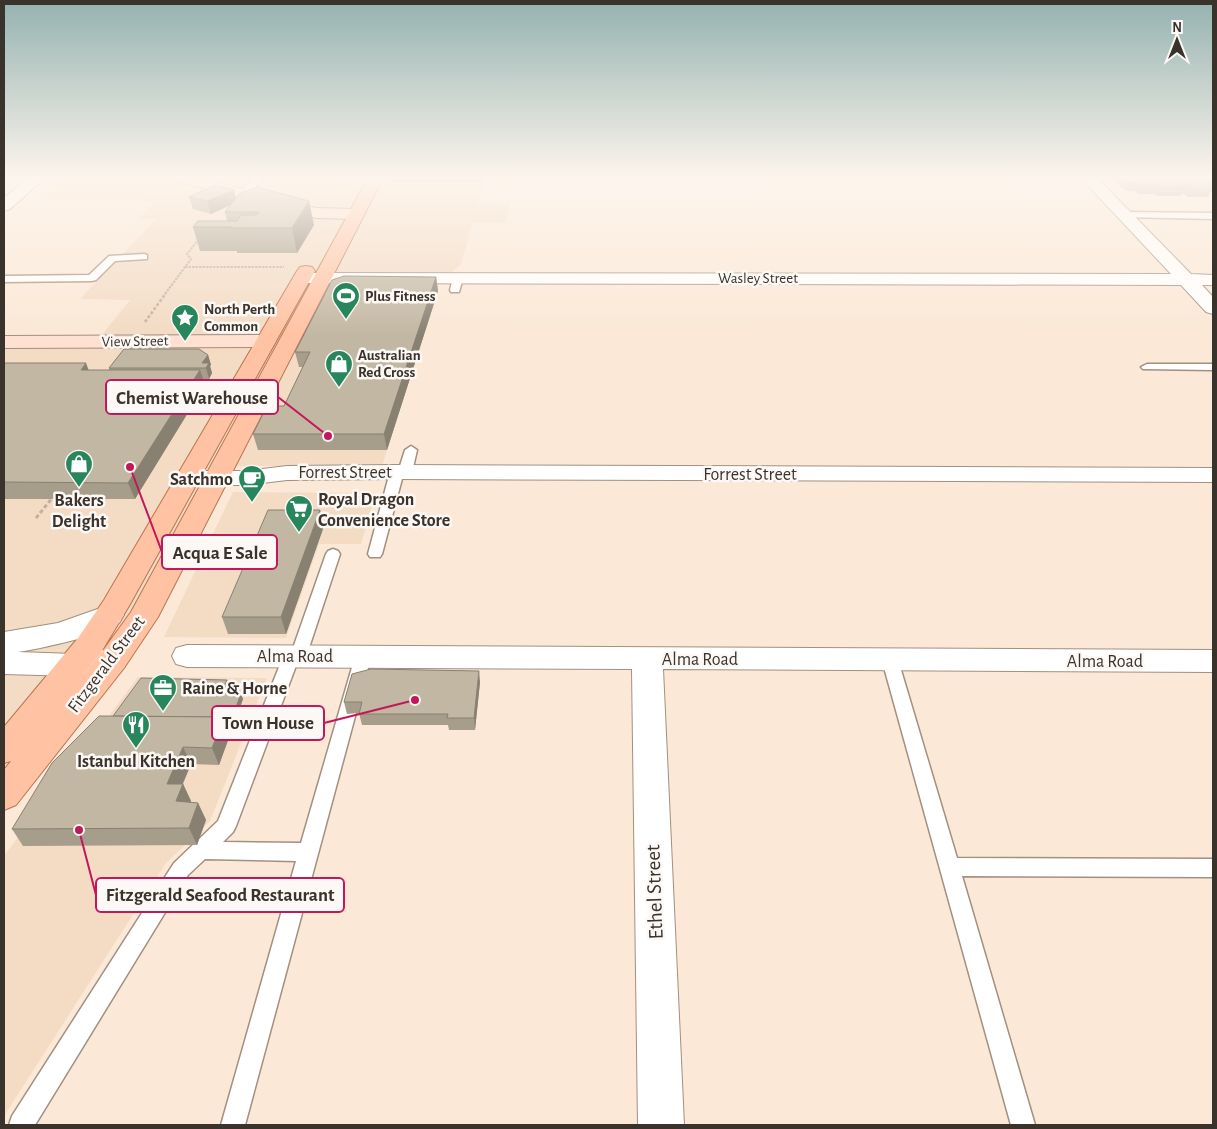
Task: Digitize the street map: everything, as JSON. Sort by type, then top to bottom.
[{"type":"main road","name":"Fitzgerald Street","points":[[4,795],[113,660],[143,617],[205,471],[266,341],[303,274],[334,231]]},
{"type":"main road","name":"Fitzgerald Street","points":[[4,750],[89,646],[205,471],[303,274]]},
{"type":"main road","name":"View Street","points":[[4,342],[96,342],[122,340],[266,341]]},
{"type":"street","points":[[1139,231],[1213,308]]},
{"type":"street","name":"Wasley Street","points":[[303,274],[456,284],[1213,280]]},
{"type":"street","name":"Forrest Street","points":[[205,471],[246,478],[286,473],[405,465],[1213,475]]},
{"type":"street","points":[[4,643],[40,639],[62,634],[82,628],[109,615]]},
{"type":"street","name":"Alma Road","points":[[187,656],[1213,662]]},
{"type":"street","name":"Ethel Street","points":[[647,658],[661,1125]]},
{"type":"street","points":[[4,663],[74,665],[113,660]]},
{"type":"lane","points":[[4,279],[92,278],[112,258],[144,257]]},
{"type":"lane","points":[[1147,367],[1213,367]]},
{"type":"lane","points":[[375,554],[405,465]]},
{"type":"lane","points":[[21,1125],[181,869],[226,826],[295,656],[332,554]]},
{"type":"lane","points":[[233,1125],[363,656]]},
{"type":"lane","points":[[890,660],[1024,1125]]},
{"type":"lane","points":[[200,850],[309,852]]},
{"type":"lane","points":[[949,867],[1213,868]]},
{"type":"path","points":[[144,323],[191,259],[188,254],[200,238]]},
{"type":"path","points":[[185,267],[303,274]]},
{"type":"path","points":[[196,382],[216,382]]},
{"type":"path","points":[[36,518],[53,497]]},
{"type":"shaded area","points":[[145,231],[471,231],[461,264],[438,285],[382,466],[223,466],[128,654],[4,774],[4,342],[96,342],[130,300],[80,299]]},
{"type":"shaded area","points":[[233,492],[376,493],[361,544],[319,544],[286,638],[164,637]]},
{"type":"shaded area","points":[[138,677],[267,678],[210,821],[166,863],[4,1116],[4,856]]},
{"type":"building","points":[[344,276],[436,277],[384,434],[253,434],[267,406],[284,406],[310,352],[295,352],[332,280]]},
{"type":"building","points":[[124,349],[199,349],[208,355],[202,363],[209,363],[206,368],[109,368]]},
{"type":"building","points":[[4,363],[86,363],[81,370],[200,370],[128,483],[4,482]]},
{"type":"building","points":[[268,510],[320,510],[281,617],[222,617]]},
{"type":"building","points":[[371,669],[479,671],[474,718],[447,718],[448,714],[359,714],[362,702],[344,702],[352,674]]},
{"type":"building","points":[[141,678],[227,680],[221,693],[241,693],[229,728],[224,717],[113,716]]},
{"type":"building","points":[[99,716],[224,717],[212,748],[183,747],[167,784],[183,784],[176,801],[198,803],[189,828],[12,829],[52,763]]},
{"type":"place","name":"Plus Fitness","points":[[346,320]]},
{"type":"place","name":"North Perth Common","points":[[185,342]]},
{"type":"place","name":"Australian Red Cross","points":[[339,388]]},
{"type":"place","name":"Chemist Warehouse","points":[[328,436]]},
{"type":"place","name":"Acqua E Sale","points":[[130,467]]},
{"type":"place","name":"Bakers Delight","points":[[79,488]]},
{"type":"place","name":"Satchmo","points":[[252,503]]},
{"type":"place","name":"Royal Dragon Convenience Store","points":[[299,533]]},
{"type":"place","name":"Town House","points":[[415,700]]},
{"type":"place","name":"Raine & Horne","points":[[163,712]]},
{"type":"place","name":"Istanbul Kitchen","points":[[136,749]]},
{"type":"place","name":"Fitzgerald Seafood Restaurant","points":[[79,830]]}]
